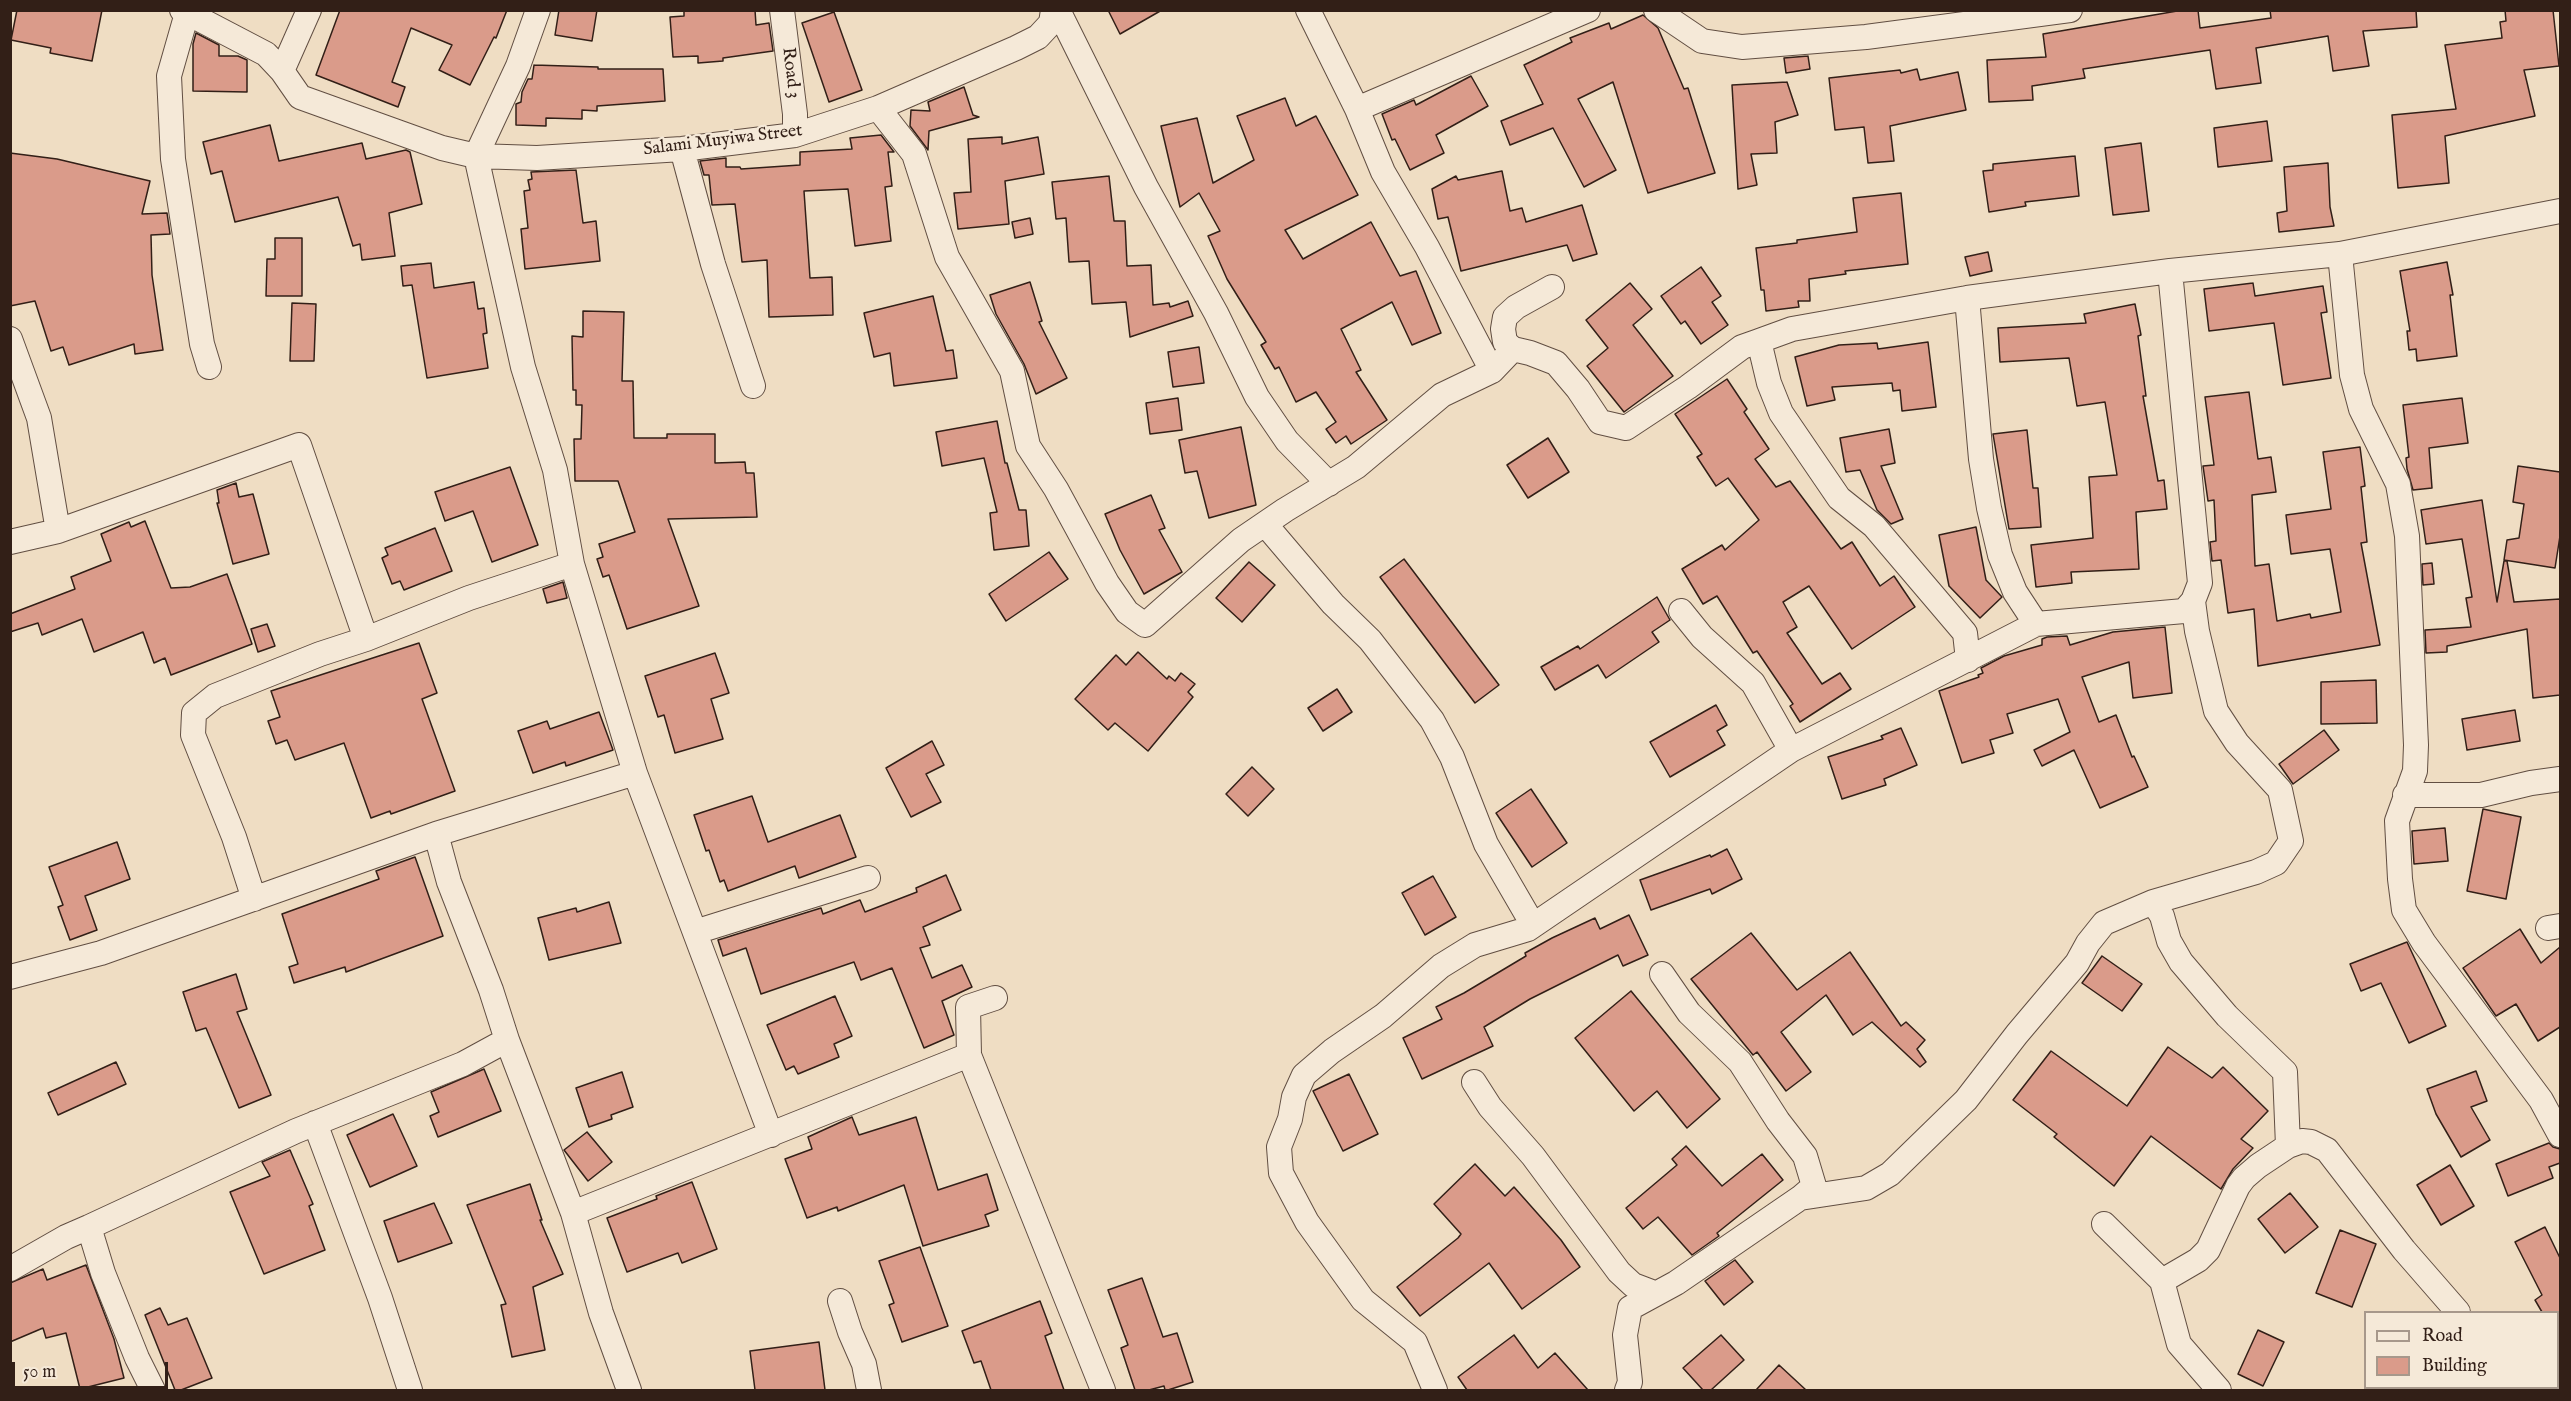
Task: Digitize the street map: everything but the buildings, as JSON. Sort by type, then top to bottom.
[{"type":"street","points":[[282,71],[309,10]]},
{"type":"street","points":[[538,10],[518,66],[476,156],[523,367],[555,470],[572,564],[635,773],[771,1135]]},
{"type":"street","name":"Road 3","points":[[782,10],[796,118],[795,135]]},
{"type":"street","points":[[1055,10],[1146,188],[1216,313],[1257,397],[1287,441],[1329,484]]},
{"type":"street","name":"Salami Muyiwa Street","points":[[184,12],[266,54],[282,71],[300,97],[442,148],[476,156],[537,158],[682,150],[795,135],[878,108],[1038,37],[1051,23],[1055,10]]},
{"type":"street","points":[[1308,10],[1357,109],[1383,172],[1427,247],[1492,371]]},
{"type":"street","points":[[1357,109],[1588,10]]},
{"type":"street","points":[[1656,10],[1702,41],[1742,47],[1866,37],[2070,10]]},
{"type":"street","points":[[184,12],[169,76],[173,159],[202,344],[209,367]]},
{"type":"street","points":[[878,108],[914,154],[947,257],[1012,371],[1028,446],[1056,489],[1107,583],[1127,612],[1145,625],[1174,602],[1241,540],[1378,451],[1442,395],[1492,371],[1513,349]]},
{"type":"street","points":[[682,150],[713,264],[753,386]]},
{"type":"street","points":[[1552,287],[1516,307],[1505,317],[1503,329],[1505,342],[1513,349],[1556,363],[1578,389],[1600,422],[1626,428],[1688,387],[1742,347],[1792,329],[1967,298],[2170,271],[2340,254],[2560,211]]},
{"type":"street","points":[[2340,254],[2352,375],[2361,409],[2398,484],[2407,536],[2416,745],[2415,771],[2397,821],[2404,910],[2424,943],[2541,1100],[2560,1135]]},
{"type":"street","points":[[1436,1390],[1415,1342],[1363,1300],[1306,1222],[1281,1173],[1279,1147],[1290,1119],[1294,1097],[1304,1075],[1332,1051],[1383,1016],[1441,966],[1475,945],[1533,925],[1791,750],[2036,624],[2184,611],[2193,601],[2200,583],[2170,271]]},
{"type":"street","points":[[1967,298],[1981,459],[1989,508],[2000,555],[2014,592],[2036,624]]},
{"type":"street","points":[[10,339],[39,418],[58,531]]},
{"type":"street","points":[[1759,341],[1769,383],[1781,413],[1839,498],[1874,526],[1965,633],[1968,660]]},
{"type":"street","points":[[10,542],[58,531],[299,445],[366,639]]},
{"type":"street","points":[[1264,524],[1333,604],[1370,640],[1432,720],[1452,757],[1486,844],[1533,925]]},
{"type":"street","points":[[254,899],[234,837],[193,735],[194,713],[215,696],[320,654],[366,639],[469,598],[572,564]]},
{"type":"street","points":[[1800,1198],[1866,1188],[1890,1174],[1966,1100],[2077,963],[2088,943],[2104,923],[2153,902],[2256,872],[2276,863],[2291,841],[2280,790],[2237,743],[2216,711],[2197,631],[2193,601]]},
{"type":"street","points":[[1681,611],[1702,637],[1753,683],[1791,750]]},
{"type":"street","points":[[10,977],[101,953],[436,834],[635,773]]},
{"type":"street","points":[[2405,795],[2481,795],[2531,783],[2560,779]]},
{"type":"street","points":[[436,834],[449,882],[573,1213],[601,1313],[629,1390]]},
{"type":"street","points":[[695,932],[868,878]]},
{"type":"street","points":[[2153,902],[2162,916],[2169,941],[2181,962],[2227,1016],[2284,1072],[2288,1146]]},
{"type":"street","points":[[1639,1295],[1676,1283],[1814,1186],[1811,1151],[1778,1121],[1740,1062],[1689,1013],[1662,974]]},
{"type":"street","points":[[995,998],[968,1007],[969,1055],[1103,1390]]},
{"type":"street","points":[[10,1269],[66,1237],[315,1123],[463,1064],[507,1040]]},
{"type":"street","points":[[573,1213],[969,1055]]},
{"type":"street","points":[[1474,1082],[1490,1107],[1533,1156],[1619,1272],[1639,1295]]},
{"type":"street","points":[[315,1123],[384,1309],[410,1390]]},
{"type":"street","points":[[2162,1281],[2198,1260],[2208,1250],[2238,1186],[2258,1166],[2288,1146],[2302,1141],[2311,1142],[2327,1150],[2404,1250],[2457,1311]]},
{"type":"street","points":[[2104,1224],[2162,1281],[2179,1344],[2218,1390]]},
{"type":"street","points":[[89,1227],[103,1273],[137,1359],[153,1390]]},
{"type":"street","points":[[1633,1388],[1625,1335],[1639,1295]]},
{"type":"street","points":[[840,1301],[864,1365],[868,1390]]}]
